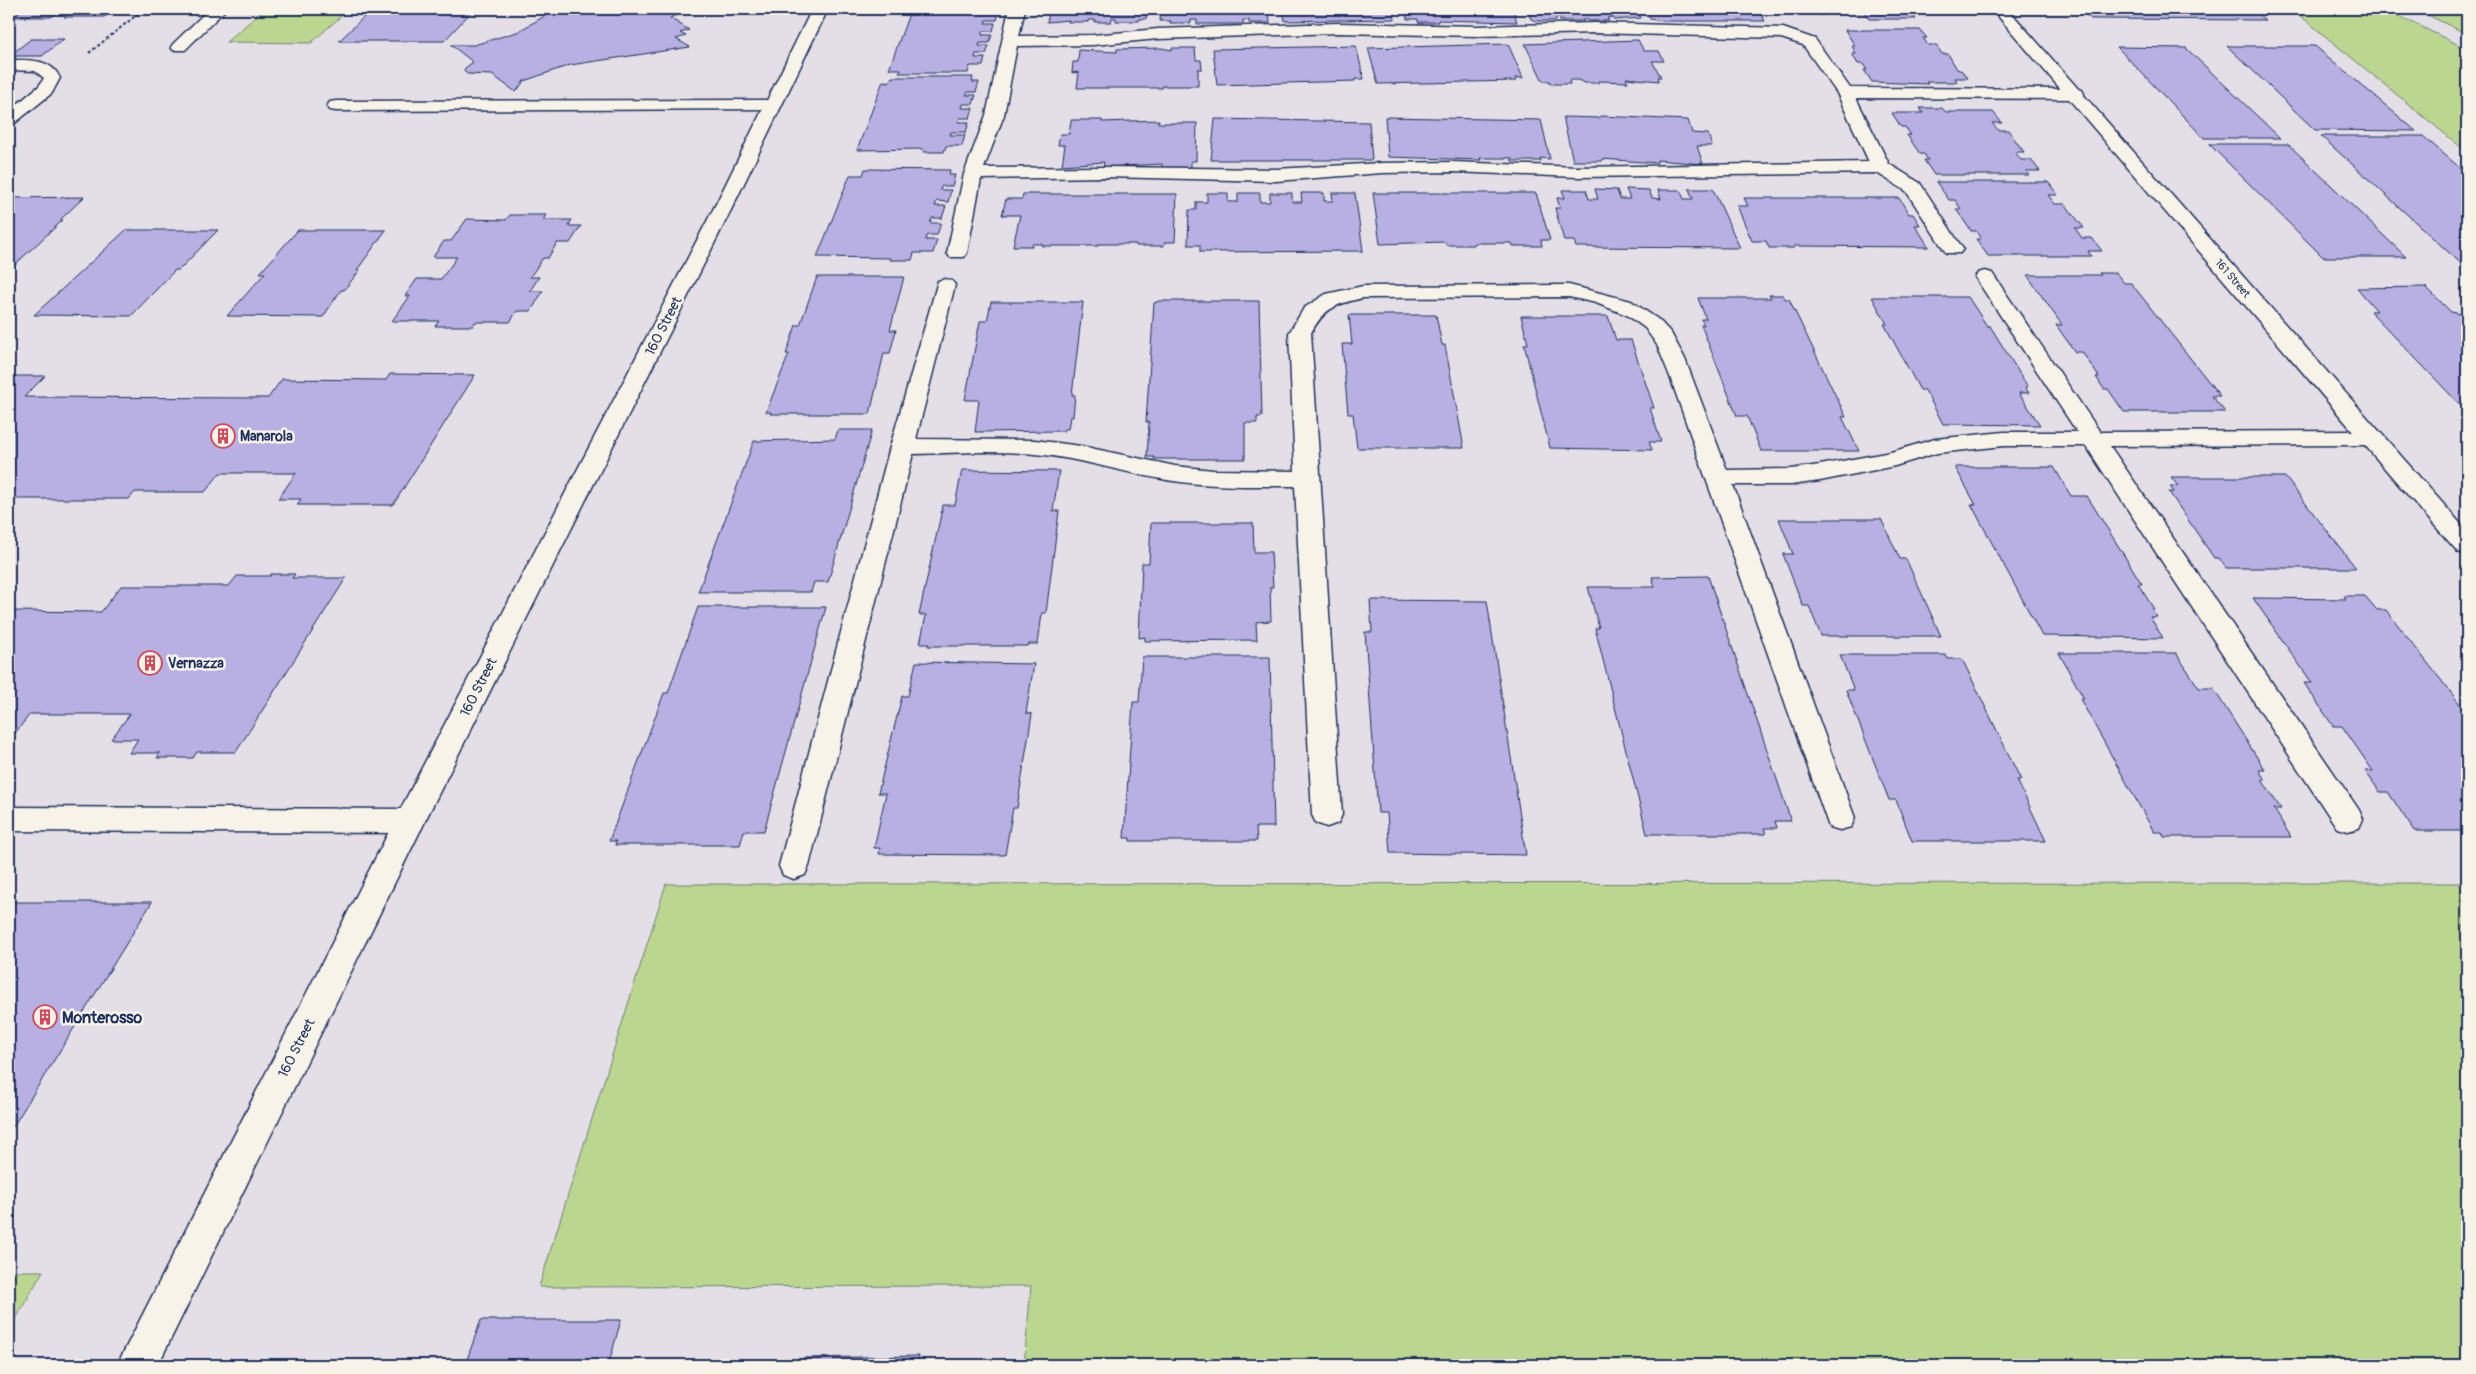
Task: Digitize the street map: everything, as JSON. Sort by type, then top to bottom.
[{"type":"main road","points":[[179,47],[218,9]]},
{"type":"main road","name":"160 Street","points":[[137,1365],[410,821],[723,209],[820,9]]},
{"type":"main road","points":[[957,253],[972,174],[995,114],[1017,9]]},
{"type":"main road","name":"161 Street","points":[[2000,9],[2076,94],[2370,438],[2459,527],[2467,546]]},
{"type":"main road","points":[[1011,41],[1094,40],[1150,34],[1338,28],[1478,31],[1594,28],[1769,31],[1783,33],[1809,42],[1845,92],[1881,167]]},
{"type":"main road","points":[[9,66],[42,68],[48,70],[52,78],[46,89],[9,119]]},
{"type":"main road","points":[[1845,92],[2076,94]]},
{"type":"main road","points":[[336,106],[773,105]]},
{"type":"main road","points":[[972,174],[1105,172],[1276,175],[1382,168],[1453,167],[1577,172],[1881,167],[1913,186],[1953,249]]},
{"type":"main road","points":[[1985,277],[2348,819]]},
{"type":"main road","points":[[794,866],[945,286]]},
{"type":"main road","points":[[1327,815],[1306,479],[1300,333],[1311,312],[1333,298],[1363,292],[1559,291],[1602,297],[1627,307],[1652,323],[1668,346],[1719,478],[1840,818]]},
{"type":"main road","points":[[1719,478],[1790,477],[1820,473],[1877,463],[1935,446],[1995,440],[2370,438]]},
{"type":"main road","points":[[902,447],[979,446],[1053,448],[1106,458],[1160,472],[1234,478],[1306,479]]},
{"type":"main road","points":[[9,819],[410,821]]},
{"type":"path","points":[[84,57],[144,9]]},
{"type":"green space","points":[[265,9],[349,9],[311,43],[226,42]]},
{"type":"green space","points":[[2292,9],[2385,9],[2467,49],[2467,152]]},
{"type":"green space","points":[[2415,9],[2467,9],[2467,34]]},
{"type":"green space","points":[[2467,883],[2467,1365],[1024,1365],[1031,1286],[539,1287],[666,884]]},
{"type":"green space","points":[[9,1271],[43,1271],[9,1331]]},
{"type":"building","points":[[24,9],[63,9],[51,17],[11,17]]},
{"type":"building","points":[[76,9],[115,9],[104,17],[64,17]]},
{"type":"building","points":[[372,9],[474,9],[444,41],[339,41]]},
{"type":"building","points":[[557,9],[682,9],[679,14],[670,18],[689,30],[680,33],[686,36],[676,39],[690,47],[570,65],[524,81],[516,92],[492,75],[467,74],[464,71],[465,68],[473,62],[451,45],[474,45],[517,32]]},
{"type":"building","points":[[1050,9],[1147,9],[1146,19],[1139,19],[1139,21],[1116,21],[1116,18],[1112,18],[1111,22],[1088,20],[1088,22],[1068,22],[1069,20],[1047,22]]},
{"type":"building","points":[[1161,9],[1269,9],[1270,23],[1249,23],[1249,20],[1243,20],[1243,24],[1197,24],[1197,20],[1191,20],[1191,23],[1170,23],[1171,21],[1160,21]]},
{"type":"building","points":[[1283,9],[1393,9],[1395,19],[1285,21]]},
{"type":"building","points":[[1405,9],[1513,9],[1517,22],[1438,20],[1438,22],[1418,22],[1418,19],[1407,19]]},
{"type":"building","points":[[1527,9],[1636,9],[1641,18],[1614,20],[1613,17],[1607,18],[1609,21],[1588,21],[1583,19],[1584,21],[1560,21],[1560,18],[1555,19],[1556,21],[1536,21],[1531,19]]},
{"type":"building","points":[[1645,9],[1758,9],[1765,21],[1662,21],[1650,19]]},
{"type":"building","points":[[1805,9],[1908,9],[1916,19],[1869,19],[1864,12],[1820,15],[1807,13]]},
{"type":"building","points":[[2080,9],[2252,9],[2265,20],[2091,19]]},
{"type":"building","points":[[910,11],[999,11],[997,20],[986,20],[985,23],[995,23],[993,31],[983,31],[982,35],[992,35],[989,43],[980,43],[979,46],[989,46],[986,54],[976,54],[975,58],[985,58],[983,66],[970,66],[968,73],[899,73],[901,69],[889,69]]},
{"type":"building","points":[[1845,30],[1920,30],[1927,38],[1923,38],[1928,45],[1936,45],[1942,54],[1948,54],[1957,69],[1962,71],[1968,78],[1955,78],[1957,82],[1926,82],[1928,84],[1872,82],[1864,70],[1867,70],[1863,64],[1858,64],[1852,54],[1856,54],[1852,46],[1855,46]]},
{"type":"building","points":[[31,39],[64,39],[42,56],[9,56]]},
{"type":"building","points":[[1638,40],[1644,51],[1659,51],[1664,61],[1652,61],[1661,77],[1658,77],[1659,81],[1626,78],[1628,82],[1598,81],[1598,83],[1585,83],[1578,80],[1569,80],[1570,84],[1551,84],[1550,81],[1543,81],[1525,44]]},
{"type":"building","points":[[1508,44],[1523,78],[1515,78],[1516,81],[1378,84],[1368,48]]},
{"type":"building","points":[[1356,46],[1364,79],[1355,79],[1355,81],[1217,85],[1213,49]]},
{"type":"building","points":[[2227,46],[2315,46],[2416,131],[2315,130]]},
{"type":"building","points":[[2117,47],[2186,48],[2280,138],[2204,138]]},
{"type":"building","points":[[1161,48],[1172,50],[1172,48],[1195,48],[1196,60],[1201,60],[1202,69],[1198,69],[1198,86],[1077,88],[1079,72],[1072,73],[1073,62],[1078,62],[1079,50],[1117,52],[1117,49]]},
{"type":"building","points":[[892,77],[973,77],[972,82],[979,82],[976,92],[968,92],[966,95],[976,95],[973,104],[963,104],[962,108],[973,108],[970,118],[960,118],[958,122],[969,122],[966,132],[951,132],[950,135],[965,135],[962,146],[946,146],[944,152],[923,152],[924,149],[857,150],[883,81],[889,82]]},
{"type":"building","points":[[1920,108],[1942,108],[1946,112],[1993,112],[2002,123],[1992,123],[1998,130],[2008,130],[2024,152],[2015,152],[2021,160],[2031,160],[2040,171],[2026,171],[2029,175],[1934,175],[1924,160],[1928,160],[1924,154],[1920,154],[1907,135],[1911,135],[1905,127],[1901,127],[1892,113],[1923,113]]},
{"type":"building","points":[[1600,116],[1688,120],[1692,133],[1708,134],[1712,146],[1697,146],[1703,164],[1657,160],[1657,163],[1602,159],[1602,161],[1573,161],[1563,117],[1600,118]]},
{"type":"building","points":[[1385,117],[1541,120],[1550,159],[1540,158],[1541,161],[1512,161],[1512,158],[1480,158],[1481,160],[1388,157]]},
{"type":"building","points":[[1215,119],[1369,122],[1372,160],[1211,160]]},
{"type":"building","points":[[1071,120],[1102,120],[1102,122],[1159,120],[1158,123],[1197,123],[1196,161],[1191,161],[1191,168],[1162,168],[1162,164],[1103,167],[1104,162],[1062,165],[1065,145],[1058,145],[1060,134],[1069,134]]},
{"type":"building","points":[[2321,136],[2423,136],[2467,174],[2467,269]]},
{"type":"building","points":[[2209,144],[2288,144],[2406,257],[2323,257]]},
{"type":"building","points":[[865,169],[950,170],[949,175],[955,175],[952,186],[942,186],[940,190],[951,190],[948,202],[937,201],[935,206],[946,206],[942,218],[932,218],[930,223],[941,223],[937,235],[927,235],[925,240],[937,240],[933,253],[914,253],[912,260],[817,257],[850,175],[863,175]]},
{"type":"building","points":[[1936,182],[2048,182],[2058,195],[2048,195],[2055,204],[2065,204],[2084,228],[2075,228],[2082,238],[2092,238],[2102,251],[2088,251],[2091,256],[1988,256],[1976,239],[1981,239],[1976,231],[1971,231],[1956,209],[1961,209],[1955,200],[1949,200]]},
{"type":"building","points":[[1595,189],[1617,190],[1620,199],[1630,199],[1626,189],[1649,190],[1652,198],[1661,199],[1658,190],[1680,190],[1684,199],[1693,199],[1689,189],[1713,189],[1740,248],[1576,247],[1574,241],[1564,241],[1555,208],[1560,208],[1557,198],[1565,198],[1562,190],[1586,190],[1589,199],[1598,199]]},
{"type":"building","points":[[1207,193],[1228,193],[1228,202],[1238,202],[1238,193],[1260,193],[1260,202],[1270,202],[1270,193],[1292,193],[1292,202],[1302,202],[1301,193],[1324,193],[1324,201],[1333,201],[1332,193],[1355,193],[1363,251],[1200,252],[1200,245],[1188,245],[1189,210],[1196,210],[1196,202],[1207,202]]},
{"type":"building","points":[[1373,193],[1536,193],[1550,240],[1541,240],[1542,246],[1512,246],[1511,243],[1446,245],[1445,242],[1380,244]]},
{"type":"building","points":[[1023,194],[1177,194],[1175,242],[1165,242],[1164,246],[1098,244],[1098,246],[1042,246],[1042,244],[1032,244],[1032,246],[1013,246],[1020,215],[1002,215],[1006,199],[1022,199]]},
{"type":"building","points":[[84,197],[60,220],[63,220],[9,270],[9,198]]},
{"type":"building","points":[[1744,198],[1899,198],[1909,214],[1913,214],[1920,225],[1915,225],[1929,247],[1794,246],[1795,248],[1769,248],[1766,241],[1752,241],[1737,206],[1748,206]]},
{"type":"building","points":[[510,215],[546,215],[543,220],[572,220],[568,226],[581,226],[570,243],[557,243],[548,258],[543,258],[530,277],[539,277],[530,291],[543,291],[531,311],[517,311],[510,322],[475,322],[473,326],[435,326],[439,321],[392,321],[410,296],[405,296],[417,279],[441,279],[457,257],[433,257],[444,241],[451,241],[467,219],[506,220]]},
{"type":"building","points":[[126,230],[218,230],[179,270],[175,270],[131,316],[34,315]]},
{"type":"building","points":[[298,230],[386,230],[357,270],[360,270],[344,290],[341,290],[323,317],[227,316],[265,273],[260,273]]},
{"type":"building","points":[[2099,273],[2116,273],[2124,283],[2131,283],[2220,396],[2212,396],[2225,412],[2124,412],[2108,389],[2104,389],[2096,377],[2099,377],[2082,352],[2075,352],[2056,325],[2062,325],[2027,275],[2101,275]]},
{"type":"building","points":[[817,277],[904,277],[890,330],[896,330],[890,353],[884,353],[870,414],[770,414],[771,412],[766,412],[789,354],[786,354],[796,325],[800,325]]},
{"type":"building","points":[[2426,287],[2451,312],[2467,315],[2467,412],[2370,311],[2377,311],[2357,288]]},
{"type":"building","points":[[1769,295],[1783,295],[1785,299],[1789,299],[1846,417],[1842,417],[1859,451],[1761,451],[1747,416],[1737,416],[1701,325],[1704,325],[1701,319],[1706,319],[1698,298],[1771,298]]},
{"type":"building","points":[[1872,297],[1968,297],[1987,326],[1990,326],[2028,387],[2025,387],[2029,393],[2019,393],[2040,425],[1943,424],[1925,390],[1920,390],[1884,324],[1887,324]]},
{"type":"building","points":[[1159,301],[1259,301],[1262,417],[1257,417],[1257,423],[1245,423],[1245,459],[1154,459],[1154,457],[1147,457],[1149,422],[1146,422],[1154,303]]},
{"type":"building","points":[[991,302],[1083,302],[1072,395],[1075,395],[1073,417],[1070,417],[1068,429],[1064,429],[1064,431],[975,432],[979,400],[965,400],[980,321],[987,321]]},
{"type":"building","points":[[1349,315],[1436,315],[1442,345],[1445,345],[1464,448],[1357,448],[1353,414],[1348,414],[1342,344],[1352,344]]},
{"type":"building","points":[[1521,316],[1608,316],[1616,340],[1631,340],[1654,408],[1650,408],[1661,442],[1649,442],[1652,450],[1550,448],[1524,344],[1528,344]]},
{"type":"building","name":"Manarola","points":[[390,374],[475,375],[393,505],[297,505],[301,499],[278,499],[296,473],[220,473],[205,492],[135,492],[129,499],[9,499],[9,376],[45,376],[24,397],[268,398],[282,379],[386,380]]},
{"type":"building","points":[[838,430],[872,430],[828,582],[814,582],[811,592],[698,592],[754,441],[835,439]]},
{"type":"building","points":[[1955,467],[2054,467],[2071,496],[2087,496],[2142,584],[2138,584],[2157,617],[2150,617],[2163,638],[2042,636],[1971,504],[1976,505]]},
{"type":"building","points":[[962,470],[1059,471],[1053,511],[1059,511],[1046,613],[1042,613],[1038,644],[1029,644],[1028,646],[928,646],[929,644],[920,644],[926,615],[919,615],[943,505],[955,505]]},
{"type":"building","points":[[2171,477],[2285,477],[2356,568],[2226,568],[2219,558],[2214,558],[2169,492],[2174,492],[2170,486],[2178,486]]},
{"type":"building","points":[[1779,519],[1881,519],[1900,559],[1906,559],[1941,636],[1821,636],[1809,606],[1803,606],[1783,554],[1793,554]]},
{"type":"building","points":[[1151,523],[1253,523],[1254,552],[1271,552],[1273,587],[1270,587],[1271,621],[1256,622],[1257,640],[1145,641],[1145,637],[1139,638],[1142,563],[1149,563]]},
{"type":"building","name":"Vernazza","points":[[271,574],[295,574],[292,578],[346,578],[236,752],[197,752],[193,758],[157,758],[160,753],[129,753],[138,739],[111,739],[130,714],[30,714],[9,741],[9,611],[101,612],[121,586],[229,586],[237,576],[270,576]]},
{"type":"building","points":[[1708,576],[1791,821],[1775,821],[1777,828],[1764,828],[1766,834],[1647,834],[1595,628],[1599,628],[1588,587],[1655,587],[1652,577]]},
{"type":"building","points":[[2344,596],[2365,596],[2377,610],[2386,610],[2467,713],[2467,831],[2414,831],[2388,792],[2380,792],[2365,771],[2373,771],[2342,726],[2333,726],[2304,683],[2312,683],[2253,598],[2346,599]]},
{"type":"building","points":[[1370,600],[1487,601],[1526,855],[1390,853],[1387,813],[1378,813],[1365,632],[1372,632]]},
{"type":"building","points":[[698,607],[826,607],[764,831],[744,831],[740,845],[615,845],[616,841],[609,841],[664,693],[668,693]]},
{"type":"building","points":[[2059,653],[2176,653],[2199,688],[2213,688],[2265,770],[2259,770],[2265,780],[2262,780],[2281,809],[2274,809],[2291,837],[2164,837],[2162,832],[2154,832],[2080,699],[2084,699]]},
{"type":"building","points":[[1840,655],[1946,655],[1948,659],[1962,659],[2021,780],[2017,780],[2046,841],[1912,841],[1896,800],[1889,800],[1846,690],[1854,690]]},
{"type":"building","points":[[1142,657],[1270,657],[1274,827],[1256,827],[1257,841],[1130,841],[1130,838],[1124,838],[1133,702],[1139,702]]},
{"type":"building","points":[[916,662],[1034,664],[1026,713],[1032,714],[1017,808],[1013,808],[1005,855],[879,854],[880,848],[874,848],[886,793],[878,793],[902,696],[908,696]]},
{"type":"building","name":"Monterosso","points":[[9,902],[152,902],[9,1133]]},
{"type":"building","points":[[481,1320],[621,1320],[609,1363],[623,1363],[622,1365],[465,1365]]},
{"type":"building","points":[[919,1356],[918,1365],[801,1365],[803,1358]]},
{"type":"place","name":"Manarola","points":[[223,436]]},
{"type":"place","name":"Vernazza","points":[[150,663]]},
{"type":"place","name":"Monterosso","points":[[45,1017]]}]
